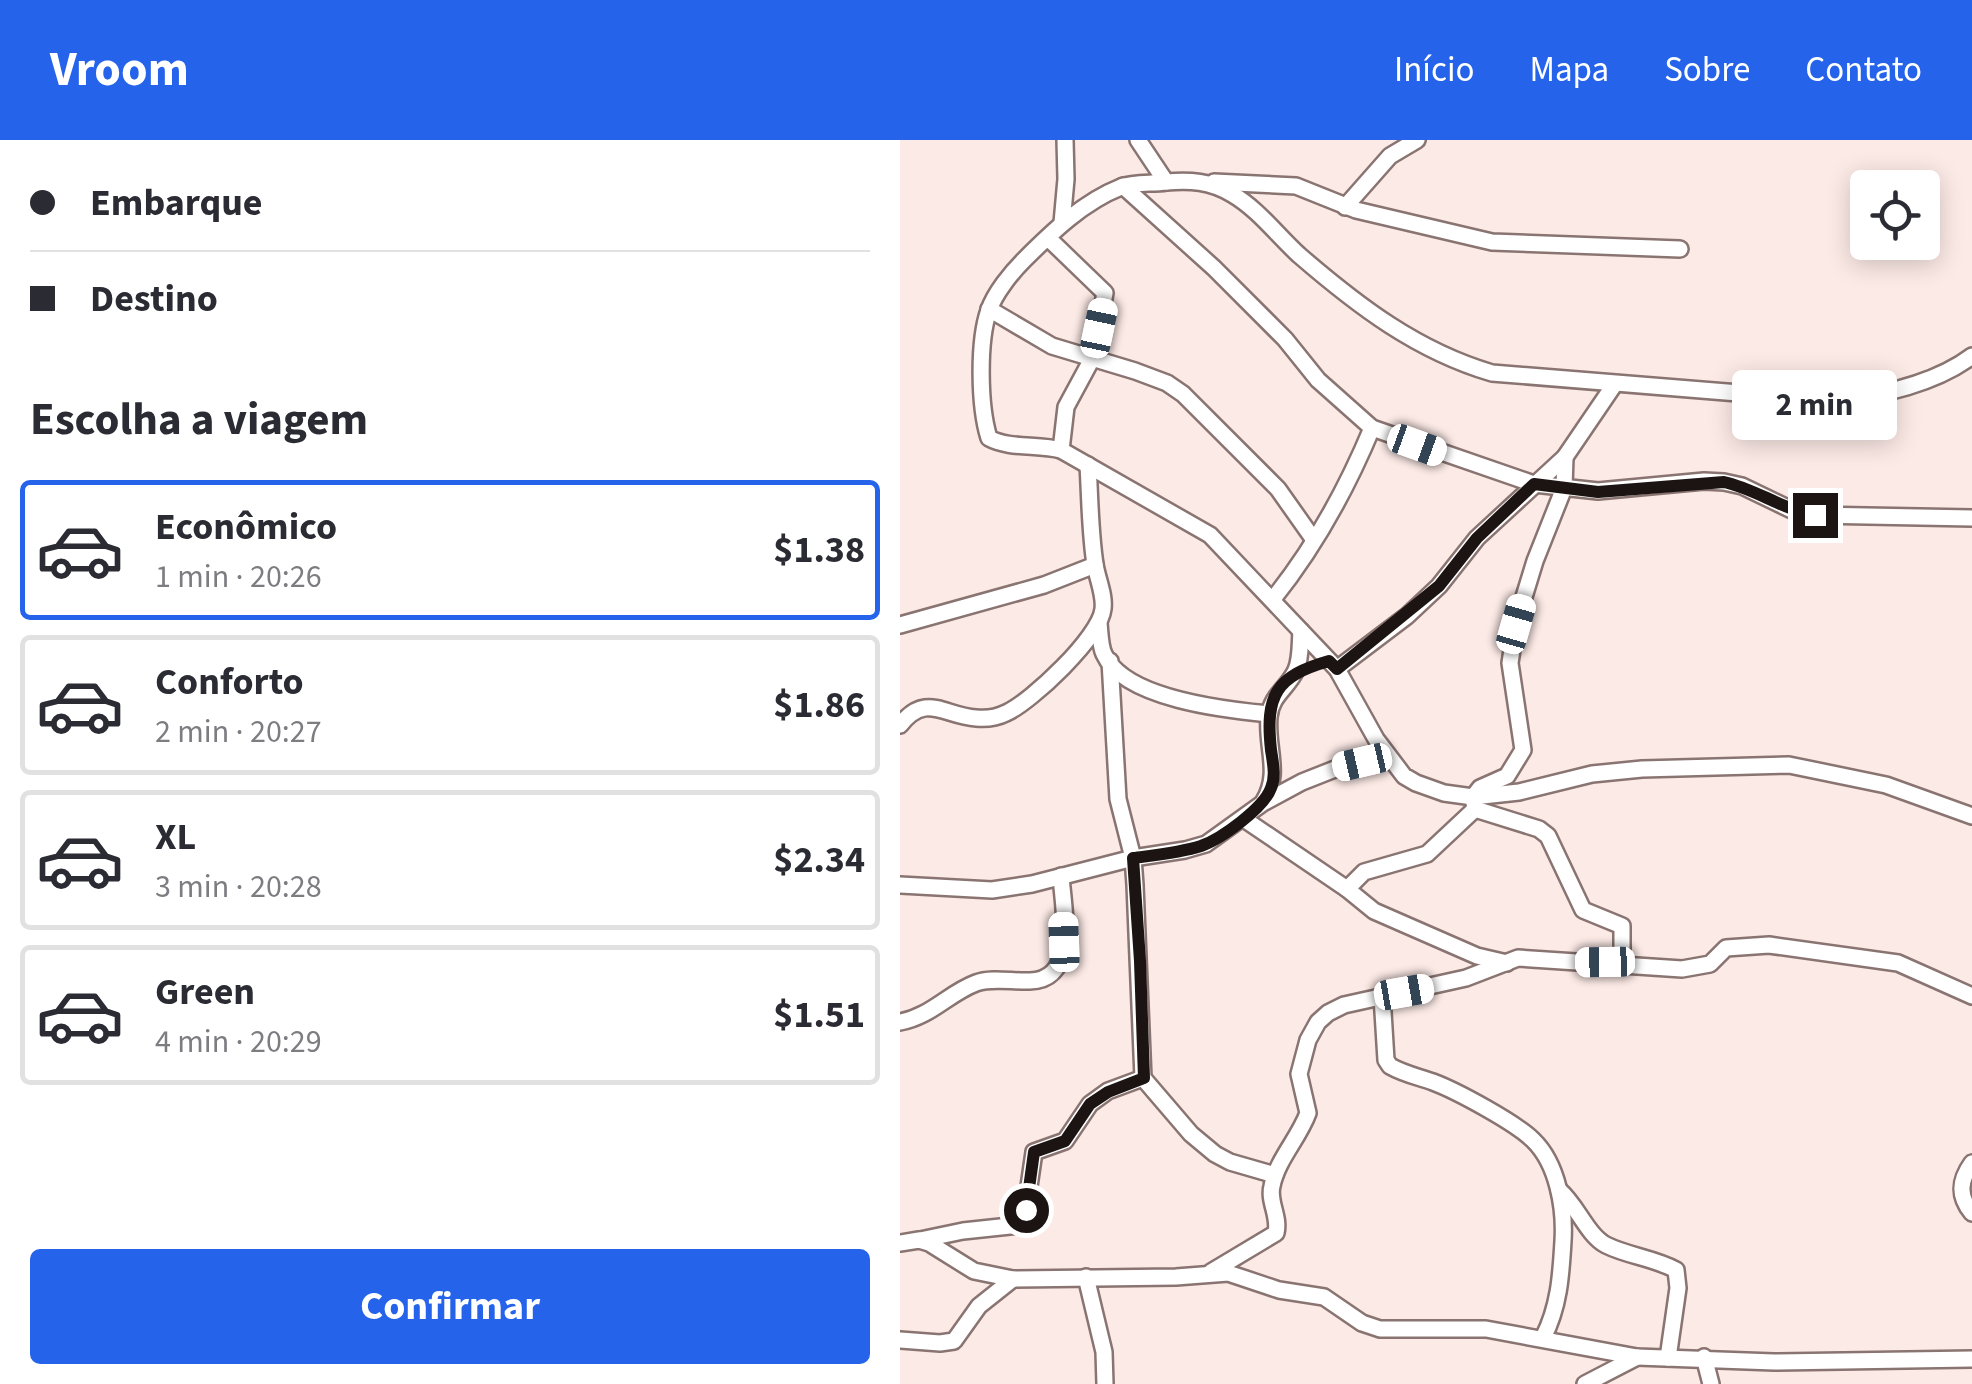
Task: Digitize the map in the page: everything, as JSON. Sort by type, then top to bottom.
[{"type":"street","points":[[1062,223],[1065,140]]},
{"type":"street","points":[[1138,140],[1166,182]]},
{"type":"street","points":[[1345,207],[1390,156],[1417,140]]},
{"type":"street","points":[[1206,182],[1245,202],[1300,255],[1377,318],[1443,357],[1492,373],[1837,401],[1868,397],[1930,379],[1972,356]]},
{"type":"street","points":[[1622,964],[1622,926],[1583,910],[1548,836],[1540,828],[1416,784],[1391,760],[1333,665],[1210,535],[1061,450],[990,438],[984,409],[982,356],[989,309],[1020,264],[1062,223],[1123,186],[1206,182],[1296,186],[1345,207],[1492,242],[1680,249]]},
{"type":"street","points":[[1123,186],[1214,268],[1285,339],[1318,380],[1372,428],[1534,484],[1598,492],[1724,482],[1742,486],[1796,512],[1815,515],[1972,518]]},
{"type":"street","points":[[1048,238],[1106,293],[1094,356],[1066,407],[1061,450]]},
{"type":"street","points":[[989,309],[1052,346],[1094,356],[1168,383],[1278,489],[1314,540]]},
{"type":"street","points":[[1296,671],[1333,665],[1439,586],[1477,538],[1565,457],[1614,385]]},
{"type":"street","points":[[1274,599],[1299,567],[1357,464],[1372,428]]},
{"type":"street","points":[[1347,889],[1364,872],[1427,854],[1474,803],[1480,788],[1507,776],[1523,750],[1510,663],[1530,577],[1564,488],[1565,457]]},
{"type":"street","points":[[900,725],[919,708],[934,706],[972,718],[989,719],[1006,713],[1079,652],[1099,623],[1104,608],[1095,565],[1088,464]]},
{"type":"street","points":[[900,625],[1044,585],[1095,565]]},
{"type":"street","points":[[1099,623],[1107,658],[1118,799],[1133,858],[1144,1078],[1190,1134],[1215,1154],[1275,1174]]},
{"type":"street","points":[[1263,803],[1274,774],[1269,714],[1275,695],[1296,671],[1300,631]]},
{"type":"street","points":[[1079,652],[1107,658],[1128,679],[1150,692],[1224,710],[1269,714]]},
{"type":"street","points":[[900,885],[970,891],[1032,884],[1206,844],[1263,803],[1340,767],[1391,760]]},
{"type":"street","points":[[1474,803],[1592,774],[1788,765],[1886,785],[1972,816]]},
{"type":"street","points":[[1244,819],[1374,912],[1476,956],[1507,963]]},
{"type":"street","points":[[900,1022],[935,1009],[966,986],[984,980],[1038,981],[1058,970],[1064,942],[1061,876]]},
{"type":"street","points":[[1208,1274],[1276,1233],[1278,1224],[1270,1192],[1275,1174],[1308,1113],[1299,1074],[1308,1040],[1318,1022],[1344,1005],[1466,978],[1518,958],[1699,967],[1710,964],[1726,948],[1769,945],[1898,963],[1972,996]]},
{"type":"street","points":[[1382,996],[1386,1060],[1390,1066],[1460,1094],[1534,1140],[1545,1156],[1559,1190],[1564,1225],[1559,1294],[1543,1338]]},
{"type":"street","points":[[900,1243],[963,1230],[1020,1226],[1034,1152],[1065,1141],[1090,1104],[1108,1092],[1144,1078]]},
{"type":"street","points":[[1972,1163],[1961,1190],[1963,1202],[1972,1213]]},
{"type":"street","points":[[1559,1190],[1605,1244],[1676,1270],[1678,1288],[1668,1358]]},
{"type":"street","points":[[919,1240],[974,1271],[1013,1279],[1228,1273],[1279,1290],[1324,1297],[1362,1323],[1380,1329],[1486,1329],[1637,1357],[1774,1362],[1972,1359]]},
{"type":"street","points":[[1086,1277],[1104,1352],[1105,1384]]},
{"type":"street","points":[[900,1340],[954,1341],[979,1306],[1013,1279]]},
{"type":"street","points":[[1585,1384],[1618,1377],[1637,1357]]},
{"type":"street","points":[[1704,1358],[1711,1384]]},
{"type":"route","points":[[1026,1210],[1034,1152],[1065,1141],[1090,1104],[1108,1092],[1144,1078],[1133,858],[1206,844],[1263,803],[1274,774],[1269,714],[1275,695],[1296,671],[1329,661],[1337,669],[1357,656],[1439,586],[1471,544],[1534,484],[1598,492],[1724,482],[1742,486],[1796,512],[1815,515]]}]
